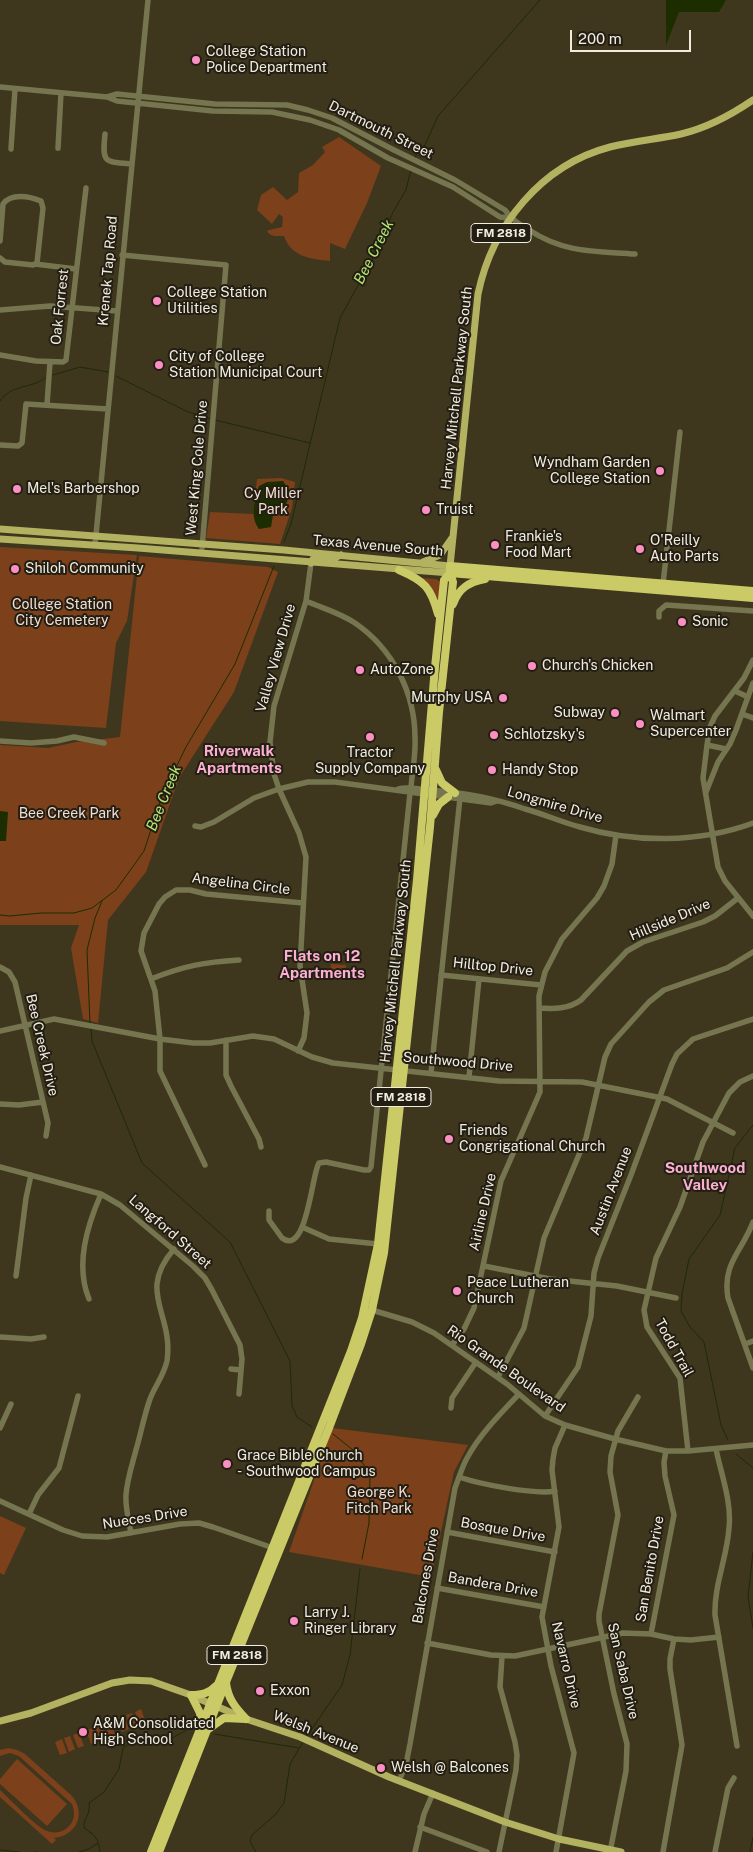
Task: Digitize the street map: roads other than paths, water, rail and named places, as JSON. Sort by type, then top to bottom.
[{"type":"highway","points":[[400,570],[416,577],[427,587],[434,598],[440,622]]},
{"type":"highway","name":"Texas Avenue South","points":[[450,570],[753,591]]},
{"type":"highway","name":"Texas Avenue South","points":[[450,570],[495,577],[753,598]]},
{"type":"highway","name":"Harvey Mitchell Parkway South","points":[[151,1852],[332,1420],[361,1344],[378,1244],[430,826],[429,792],[435,763],[453,581],[450,570]]},
{"type":"highway","name":"Harvey Mitchell Parkway South","points":[[273,1548],[368,1309],[384,1253],[429,792],[444,580],[450,570]]},
{"type":"highway","points":[[450,613],[456,596],[466,585],[471,582],[495,577]]},
{"type":"highway","points":[[430,826],[436,807],[454,796],[439,778],[435,763]]},
{"type":"highway","points":[[273,1548],[273,1557]]},
{"type":"highway","points":[[222,1683],[232,1705],[246,1719],[224,1718],[203,1730],[200,1713],[191,1695],[202,1695],[222,1683]]},
{"type":"highway","name":"Harvey Mitchell Parkway South","points":[[159,1852],[203,1730]]},
{"type":"main road","name":"Harvey Mitchell Parkway South","points":[[450,570],[478,294],[487,260],[510,218],[528,196],[544,182],[566,167],[591,154],[627,143],[691,131],[727,116],[753,100]]},
{"type":"main road","name":"Texas Avenue South","points":[[0,529],[342,555],[419,563],[450,570]]},
{"type":"main road","points":[[419,563],[440,555],[454,536]]},
{"type":"main road","name":"Texas Avenue South","points":[[0,539],[202,553],[400,570],[450,570]]},
{"type":"main road","points":[[274,560],[281,556],[303,557],[311,553]]},
{"type":"main road","points":[[311,563],[312,559],[333,560],[342,555]]},
{"type":"main road","name":"Welsh Avenue","points":[[0,1721],[28,1714],[106,1685],[124,1681],[148,1680],[214,1704],[246,1719],[300,1736],[400,1781],[505,1822],[559,1839],[621,1852]]},
{"type":"street","name":"Krenek Tap Road","points":[[95,545],[148,0]]},
{"type":"street","name":"Dartmouth Street","points":[[0,87],[107,97],[116,101],[138,104],[213,111],[272,112],[296,116],[323,123],[339,130],[388,158],[465,193],[500,217],[510,218]]},
{"type":"street","points":[[11,149],[15,88]]},
{"type":"street","points":[[58,148],[61,93]]},
{"type":"street","name":"Dartmouth Street","points":[[107,97],[117,94],[214,104],[272,104],[300,108],[332,118],[470,188],[504,210],[510,218],[538,236],[566,248],[635,254]]},
{"type":"street","points":[[105,134],[103,153],[106,158],[110,162],[132,164]]},
{"type":"street","name":"Oak Forrest","points":[[0,355],[50,362],[63,362],[66,360],[86,188]]},
{"type":"street","points":[[0,241],[3,204],[6,199],[11,196],[41,201],[43,208],[37,262],[35,264]]},
{"type":"street","name":"West King Cole Drive","points":[[122,255],[226,265],[202,553]]},
{"type":"street","points":[[0,258],[5,262],[76,269]]},
{"type":"street","points":[[0,310],[50,306],[117,311]]},
{"type":"street","points":[[47,405],[50,362]]},
{"type":"street","points":[[0,445],[18,446],[22,443],[26,404],[108,409]]},
{"type":"street","points":[[663,584],[680,432]]},
{"type":"street","name":"Valley View Drive","points":[[298,1051],[304,1038],[307,1013],[300,966],[306,871],[303,844],[274,774],[270,726],[281,682],[306,601],[311,563]]},
{"type":"street","points":[[269,1211],[269,1220],[285,1240],[289,1241],[296,1238],[310,1207],[316,1169],[319,1163],[326,1162],[369,1170],[372,1164],[416,739],[411,703],[401,677],[388,655],[372,636],[354,623],[306,601]]},
{"type":"street","points":[[659,617],[659,610],[666,605],[753,611]]},
{"type":"street","points":[[753,660],[747,673],[715,716],[710,727],[702,778],[718,867],[725,881],[753,916]]},
{"type":"street","points":[[705,794],[712,773],[726,749],[742,714],[753,683]]},
{"type":"street","points":[[734,691],[748,697]]},
{"type":"street","points":[[742,714],[753,718]]},
{"type":"street","points":[[0,741],[32,743],[74,737],[104,743]]},
{"type":"street","points":[[707,745],[726,749]]},
{"type":"street","name":"Longmire Drive","points":[[195,826],[201,827],[214,822],[247,801],[279,789],[308,782],[402,788],[454,796],[478,796],[526,809],[580,827],[616,835],[647,838],[675,838],[712,833],[753,823]]},
{"type":"street","points":[[431,1073],[442,975],[454,796]]},
{"type":"street","name":"Airline Drive","points":[[452,1345],[471,1318],[484,1266],[501,1181],[540,1092],[539,1008],[542,985],[549,961],[557,947],[597,898],[604,886],[612,864],[616,835]]},
{"type":"street","name":"Angelina Circle","points":[[205,1165],[160,1071],[160,1039],[155,991],[143,960],[141,942],[159,904],[171,892],[190,890],[206,894],[303,903]]},
{"type":"street","name":"Hillside Drive","points":[[539,1008],[574,1005],[627,951],[643,942],[703,922],[738,898]]},
{"type":"street","points":[[498,1378],[524,1328],[544,1238],[586,1138],[605,1058],[611,1044],[656,996],[673,986],[727,968],[753,952]]},
{"type":"street","points":[[151,979],[192,965],[239,960]]},
{"type":"street","name":"Bee Creek Drive","points":[[0,967],[9,972],[15,982],[48,1123],[46,1136]]},
{"type":"street","name":"Hilltop Drive","points":[[442,975],[542,985]]},
{"type":"street","points":[[469,1077],[479,978]]},
{"type":"street","name":"Southwood Drive","points":[[0,1031],[54,1019],[160,1039],[202,1043],[243,1036],[258,1036],[274,1039],[312,1057],[333,1063],[499,1081],[575,1081],[659,1098],[674,1102],[733,1133]]},
{"type":"street","name":"Austin Avenue","points":[[546,1416],[578,1367],[591,1316],[594,1273],[598,1258],[672,1064],[684,1046],[693,1040],[753,1019]]},
{"type":"street","points":[[226,1040],[226,1075],[259,1139],[261,1147]]},
{"type":"street","name":"Todd Trail","points":[[688,1452],[680,1378],[647,1327],[644,1310],[660,1249],[680,1207],[703,1142],[712,1123],[735,1086],[753,1076]]},
{"type":"street","points":[[0,1104],[19,1105],[43,1102]]},
{"type":"street","name":"Langford Street","points":[[0,1168],[101,1194],[120,1205],[194,1266],[205,1278],[212,1290],[240,1345],[241,1370],[239,1394]]},
{"type":"street","points":[[16,1276],[26,1198],[31,1175]]},
{"type":"street","points":[[89,1299],[84,1273],[85,1239],[101,1194]]},
{"type":"street","points":[[753,1222],[730,1264],[726,1281],[728,1298],[753,1368]]},
{"type":"street","points":[[302,1227],[329,1239],[378,1244]]},
{"type":"street","points":[[131,1533],[126,1497],[128,1482],[150,1399],[165,1371],[168,1350],[163,1316],[156,1290],[157,1278],[160,1269],[174,1249]]},
{"type":"street","points":[[484,1266],[676,1298]]},
{"type":"street","name":"Rio Grande Boulevard","points":[[368,1309],[412,1322],[434,1333],[498,1378],[546,1416],[565,1425],[615,1439],[666,1450],[688,1452],[753,1445]]},
{"type":"street","points":[[0,1337],[44,1338]]},
{"type":"street","points":[[745,1344],[753,1341]]},
{"type":"street","points":[[451,1408],[452,1398],[476,1362]]},
{"type":"street","points":[[231,1369],[241,1370]]},
{"type":"street","name":"Balcones Drive","points":[[400,1781],[406,1764],[455,1488],[466,1460],[476,1443],[492,1422],[519,1394]]},
{"type":"street","points":[[29,1514],[38,1495],[59,1468],[78,1396]]},
{"type":"street","name":"San Saba Drive","points":[[610,1851],[626,1771],[627,1744],[614,1694],[599,1614],[618,1514],[610,1472],[615,1439],[622,1423],[638,1397]]},
{"type":"street","points":[[0,1428],[11,1404]]},
{"type":"street","name":"Navarro Drive","points":[[556,1852],[574,1753],[543,1629],[542,1617],[559,1527],[552,1470],[555,1448],[565,1425]]},
{"type":"street","points":[[716,1449],[727,1501],[730,1528],[716,1596],[715,1615],[737,1746]]},
{"type":"street","name":"San Benito Drive","points":[[651,1634],[674,1515],[665,1476],[664,1462],[666,1450]]},
{"type":"street","points":[[459,1477],[472,1481],[539,1492],[555,1491]]},
{"type":"street","name":"Nueces Drive","points":[[0,1501],[63,1530],[82,1536],[102,1538],[194,1523],[208,1525],[273,1548]]},
{"type":"street","name":"Bosque Drive","points":[[447,1532],[555,1552]]},
{"type":"street","name":"Nueces Drive","points":[[238,1536],[242,1540],[265,1549],[273,1557]]},
{"type":"street","name":"Bandera Drive","points":[[437,1588],[544,1606]]},
{"type":"street","points":[[427,1643],[502,1656],[515,1656],[623,1633],[651,1634],[674,1639],[691,1640],[719,1637]]},
{"type":"street","points":[[663,1852],[682,1746],[670,1670],[670,1658],[674,1639]]},
{"type":"street","points":[[499,1852],[516,1770],[517,1755],[500,1687],[502,1656]]},
{"type":"street","points":[[715,1852],[728,1788],[734,1778]]},
{"type":"street","points":[[415,1852],[424,1814],[433,1794]]},
{"type":"street","points":[[420,1828],[487,1852]]},
{"type":"waterway","name":"Bee Creek","points":[[415,159],[417,152],[425,145],[438,116],[540,0]]},
{"type":"waterway","name":"Bee Creek","points":[[284,542],[291,524],[340,318],[378,249],[393,212],[406,190],[411,169]]},
{"type":"waterway","points":[[53,375],[80,367],[108,372]]},
{"type":"waterway","points":[[116,376],[186,411],[211,419]]},
{"type":"waterway","points":[[0,401],[15,389],[34,384],[45,378]]},
{"type":"waterway","points":[[215,420],[310,443]]},
{"type":"waterway","name":"Bee Creek","points":[[0,915],[74,913],[92,908],[116,890],[144,851],[162,796],[186,747],[235,664],[274,566]]},
{"type":"waterway","points":[[90,1024],[87,950],[95,918],[102,901]]},
{"type":"waterway","points":[[91,1028],[92,1041],[142,1163],[230,1242],[290,1361],[292,1406],[297,1417],[312,1427]]},
{"type":"waterway","points":[[728,1440],[721,1425],[704,1342],[690,1327],[681,1311],[682,1294],[689,1259],[720,1215],[735,1148],[753,1125]]},
{"type":"waterway","points":[[333,1434],[353,1450],[370,1473],[369,1523],[362,1559]]},
{"type":"waterway","points":[[736,1454],[753,1468]]},
{"type":"waterway","points":[[753,1552],[748,1597],[753,1628]]},
{"type":"waterway","points":[[307,1736],[342,1685],[350,1655],[360,1569]]},
{"type":"waterway","points":[[100,1852],[96,1838],[84,1828],[89,1811],[89,1803],[104,1792],[119,1769],[123,1748],[128,1745],[131,1738],[168,1743],[172,1738],[187,1730]]},
{"type":"waterway","points":[[214,1734],[299,1748]]},
{"type":"waterway","points":[[256,1852],[250,1841],[252,1835],[276,1814],[284,1803],[290,1764],[303,1742]]},
{"type":"waterway","points":[[750,1852],[753,1837]]},
{"type":"waterway","points":[[79,1852],[89,1849],[98,1843]]},
{"type":"waterway","points":[[1,1850],[19,1852]]},
{"type":"place","name":"College Station Police Department","points":[[196,60]]},
{"type":"place","name":"College Station Utilities","points":[[157,301]]},
{"type":"place","name":"City of College Station Municipal Court","points":[[159,365]]},
{"type":"place","name":"Wyndham Garden College Station","points":[[660,471]]},
{"type":"place","name":"Mel's Barbershop","points":[[17,489]]},
{"type":"place","name":"Truist","points":[[426,510]]},
{"type":"place","name":"Frankie's Food Mart","points":[[495,545]]},
{"type":"place","name":"O'Reilly Auto Parts","points":[[640,549]]},
{"type":"place","name":"Shiloh Community","points":[[15,569]]},
{"type":"place","name":"Sonic","points":[[682,622]]},
{"type":"place","name":"Church's Chicken","points":[[532,666]]},
{"type":"place","name":"AutoZone","points":[[360,670]]},
{"type":"place","name":"Murphy USA","points":[[503,698]]},
{"type":"place","name":"Subway","points":[[615,713]]},
{"type":"place","name":"Walmart Supercenter","points":[[640,724]]},
{"type":"place","name":"Schlotzsky's","points":[[494,735]]},
{"type":"place","name":"Tractor Supply Company","points":[[370,737]]},
{"type":"place","name":"Handy Stop","points":[[492,770]]},
{"type":"place","name":"Friends Congrigational Church","points":[[449,1139]]},
{"type":"place","name":"Peace Lutheran Church","points":[[457,1291]]},
{"type":"place","name":"Grace Bible Church - Southwood Campus","points":[[227,1464]]},
{"type":"place","name":"Larry J. Ringer Library","points":[[294,1621]]},
{"type":"place","name":"Exxon","points":[[260,1691]]},
{"type":"place","name":"A&M Consolidated High School","points":[[83,1732]]},
{"type":"place","name":"Welsh @ Balcones","points":[[381,1768]]},
{"type":"district","name":"Riverwalk Apartments","points":[[239,760]]},
{"type":"district","name":"Flats on 12 Apartments","points":[[322,964]]},
{"type":"district","name":"Southwood Valley","points":[[705,1176]]},
{"type":"park label","name":"Cy Miller Park","points":[[273,502]]},
{"type":"park label","name":"College Station City Cemetery","points":[[62,614]]},
{"type":"park label","name":"Bee Creek Park","points":[[69,814]]},
{"type":"park label","name":"George K. Fitch Park","points":[[379,1502]]}]
